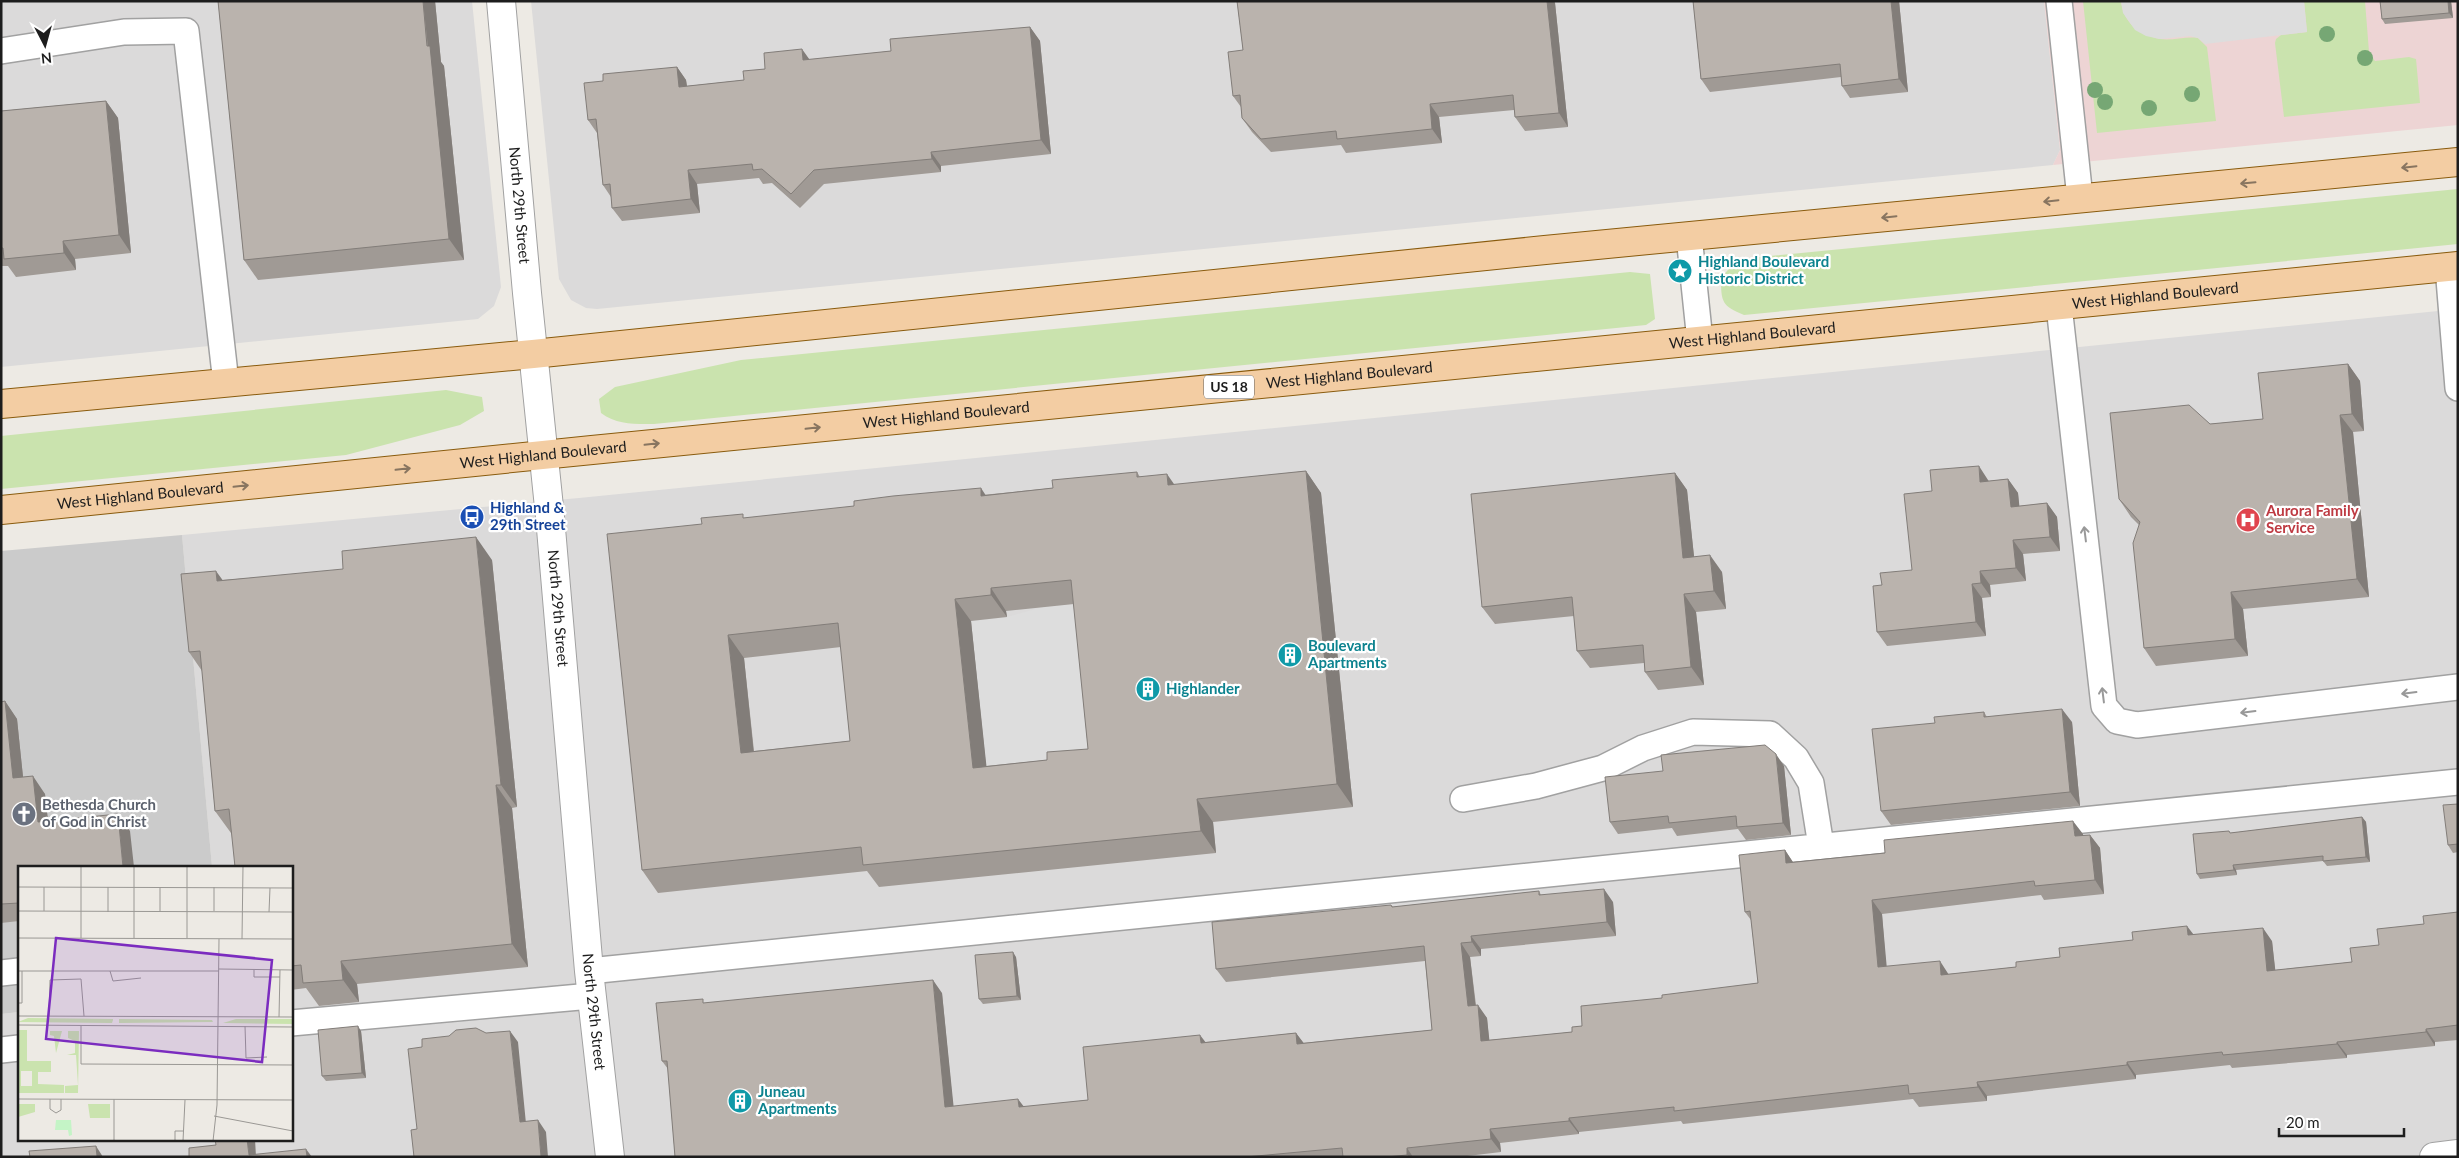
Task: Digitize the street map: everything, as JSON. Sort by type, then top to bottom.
[{"type":"main road","points":[[1,404],[533,354],[1689,236],[2458,162]]},
{"type":"main road","name":"West Highland Boulevard","points":[[1,510],[2453,267]]},
{"type":"street","name":"North 29th Street","points":[[500,1],[544,456],[590,983],[610,1157]]},
{"type":"street","points":[[2434,1157],[2458,1154]]},
{"type":"lane","points":[[2060,1],[2080,198]]},
{"type":"lane","points":[[1,51],[124,32],[186,32],[226,383]]},
{"type":"lane","points":[[1689,236],[1700,341]]},
{"type":"lane","points":[[2453,267],[2458,388]]},
{"type":"lane","points":[[2059,306],[2104,706],[2117,720],[2137,725],[2458,687]]},
{"type":"lane","points":[[1463,799],[1536,786],[1603,768],[1643,748],[1693,732],[1770,734],[1796,758],[1811,782],[1821,846]]},
{"type":"lane","points":[[292,1023],[590,983],[1821,846],[2458,782]]},
{"type":"lane","points":[[1,973],[18,971]]},
{"type":"lane","points":[[1,1050],[18,1048]]},
{"type":"shaded area","points":[[1,1],[472,1],[501,287],[494,306],[478,319],[1,367]]},
{"type":"shaded area","points":[[531,1],[2044,1],[2060,150],[2053,165],[597,309],[586,308],[571,300],[559,279]]},
{"type":"shaded area","points":[[2044,1],[2458,1],[2458,125],[2053,165],[2060,150]]},
{"type":"shaded area","points":[[2121,1],[2304,1],[2307,32],[2205,44],[2198,38],[2190,36],[2160,39],[2146,36],[2135,30],[2123,13]]},
{"type":"shaded area","points":[[2458,309],[2458,1157],[1,1157],[1,1014],[18,1012],[18,1140],[292,1140],[292,866],[212,866],[182,535],[579,498]]},
{"type":"shaded area","points":[[182,535],[212,866],[18,866],[18,1012],[1,1014],[1,551]]},
{"type":"shaded area","points":[[1087,602],[1104,771],[989,790],[971,621],[1007,617],[1043,607]]},
{"type":"green space","points":[[2083,1],[2121,1],[2125,15],[2133,26],[2152,37],[2160,39],[2198,38],[2207,47],[2216,121],[2097,133]]},
{"type":"green space","points":[[2304,1],[2365,1],[2369,52],[2375,61],[2409,57],[2416,59],[2420,103],[2284,117],[2275,43],[2276,39],[2281,35],[2307,32]]},
{"type":"green space","points":[[2458,189],[2458,244],[1744,315],[1727,306],[1721,293],[1721,278],[1733,264],[1749,258]]},
{"type":"green space","points":[[1630,272],[1650,274],[1655,319],[1646,325],[654,424],[626,423],[613,420],[601,413],[599,399],[615,387],[741,360]]},
{"type":"green space","points":[[446,390],[482,397],[484,411],[460,425],[346,455],[1,489],[1,436]]},
{"type":"building","points":[[218,1],[423,1],[427,46],[430,46],[449,239],[244,260]]},
{"type":"building","points":[[1237,1],[1547,1],[1559,113],[1515,117],[1513,95],[1430,104],[1432,129],[1337,139],[1336,131],[1261,139],[1242,118],[1240,95],[1233,96],[1228,52],[1243,50]]},
{"type":"building","points":[[1693,1],[1891,1],[1899,79],[1842,86],[1840,64],[1701,79]]},
{"type":"building","points":[[2380,1],[2448,1],[2449,13],[2382,19]]},
{"type":"building","points":[[1030,27],[1041,140],[931,152],[932,159],[814,170],[791,194],[762,169],[753,170],[752,164],[688,170],[691,199],[612,208],[610,184],[603,185],[596,119],[588,120],[584,83],[603,81],[603,74],[677,67],[679,87],[744,80],[743,71],[765,69],[764,53],[802,49],[803,60],[891,51],[890,39]]},
{"type":"building","points":[[106,101],[119,235],[63,241],[64,253],[4,259],[3,248],[1,248],[1,111]]},
{"type":"building","name":"Aurora Family Service","points":[[2348,364],[2352,414],[2340,415],[2357,579],[2231,592],[2235,639],[2144,648],[2133,543],[2140,522],[2119,499],[2110,413],[2189,405],[2210,424],[2263,419],[2258,373]]},
{"type":"building","points":[[1979,466],[1980,482],[2008,479],[2011,507],[2047,503],[2050,537],[2013,540],[2016,568],[1980,571],[1981,583],[1972,584],[1976,622],[1877,632],[1873,586],[1882,585],[1880,573],[1912,570],[1904,494],[1932,491],[1930,470]]},
{"type":"building","points":[[1306,471],[1337,784],[1197,799],[1201,831],[863,865],[861,847],[642,870],[607,534],[702,524],[701,518],[743,514],[743,518],[854,506],[854,501],[893,496],[981,488],[981,496],[1053,488],[1052,480],[1137,472],[1137,477],[1167,474],[1168,485]],"holes":[[[1071,580],[1088,749],[1047,752],[1047,760],[973,768],[955,599],[991,595],[991,588]],[[838,623],[850,741],[741,753],[728,635]]]},
{"type":"building","points":[[1675,473],[1683,558],[1710,555],[1714,591],[1684,594],[1691,667],[1645,672],[1643,645],[1577,651],[1572,597],[1482,607],[1471,494]]},
{"type":"building","points":[[476,537],[501,785],[496,785],[512,944],[341,961],[343,980],[303,983],[301,965],[292,966],[292,866],[235,866],[229,809],[215,811],[200,651],[189,652],[181,574],[216,571],[217,581],[343,569],[342,551]]},
{"type":"building","name":"Bethesda Church of God in Christ","points":[[5,701],[13,778],[33,776],[38,822],[118,814],[123,866],[18,866],[18,903],[1,904],[1,702]]},
{"type":"building","points":[[2062,709],[2070,792],[1881,811],[1872,729],[1935,723],[1934,717],[1984,712],[1984,717]]},
{"type":"building","points":[[1765,745],[1776,754],[1783,823],[1737,827],[1736,816],[1669,823],[1668,816],[1610,822],[1605,777],[1663,771],[1661,755]]},
{"type":"building","points":[[2458,804],[2458,844],[2448,845],[2443,805]]},
{"type":"building","points":[[2362,817],[2366,857],[2323,861],[2323,856],[2233,865],[2234,870],[2197,874],[2193,834],[2229,831],[2230,833]]},
{"type":"building","points":[[2073,821],[2075,836],[2090,835],[2095,880],[2035,886],[2034,881],[1872,900],[1878,967],[1940,961],[1941,975],[2016,967],[2016,962],[2060,957],[2059,948],[2133,940],[2132,932],[2187,926],[2188,935],[2263,928],[2267,971],[2352,962],[2350,948],[2379,945],[2377,929],[2424,924],[2423,916],[2458,912],[2458,1025],[2426,1029],[2426,1032],[2337,1042],[2337,1044],[2223,1055],[2222,1052],[2127,1062],[2127,1065],[1977,1082],[1978,1087],[1909,1094],[1908,1085],[1674,1111],[1674,1107],[1569,1118],[1569,1121],[1490,1129],[1491,1139],[1407,1148],[1407,1155],[1387,1157],[1343,1157],[1342,1148],[1246,1157],[675,1157],[667,1061],[662,1061],[656,1003],[703,999],[703,1003],[933,980],[945,1107],[1018,1099],[1019,1107],[1088,1100],[1083,1047],[1200,1035],[1201,1043],[1296,1033],[1297,1044],[1432,1030],[1424,946],[1216,969],[1212,922],[1391,905],[1392,907],[1539,891],[1539,895],[1604,889],[1607,922],[1471,936],[1472,942],[1461,943],[1468,1006],[1478,1005],[1481,1041],[1572,1032],[1572,1027],[1582,1026],[1581,1006],[1662,998],[1662,995],[1758,983],[1750,911],[1745,912],[1739,855],[1785,850],[1786,863],[1885,853],[1884,840]]},
{"type":"building","points":[[1013,952],[1017,996],[979,999],[975,955]]},
{"type":"building","points":[[358,1026],[362,1073],[322,1076],[318,1030]]},
{"type":"building","points":[[476,1028],[486,1033],[510,1031],[520,1122],[538,1120],[541,1157],[414,1157],[411,1130],[417,1129],[408,1049],[422,1047],[422,1039],[449,1036],[456,1030]]},
{"type":"building","points":[[215,1140],[247,1140],[249,1155],[306,1149],[307,1157],[189,1157],[189,1148],[216,1145]]},
{"type":"building","points":[[96,1146],[97,1157],[30,1157],[29,1151]]},
{"type":"place","name":"Highland Boulevard Historic District","points":[[1680,271]]},
{"type":"place","name":"Highland & 29th Street","points":[[472,517]]},
{"type":"place","name":"Aurora Family Service","points":[[2248,520]]},
{"type":"place","name":"Boulevard Apartments","points":[[1290,655]]},
{"type":"place","name":"Highlander","points":[[1148,689]]},
{"type":"place","name":"Bethesda Church of God in Christ","points":[[24,814]]},
{"type":"place","name":"Juneau Apartments","points":[[740,1101]]}]
